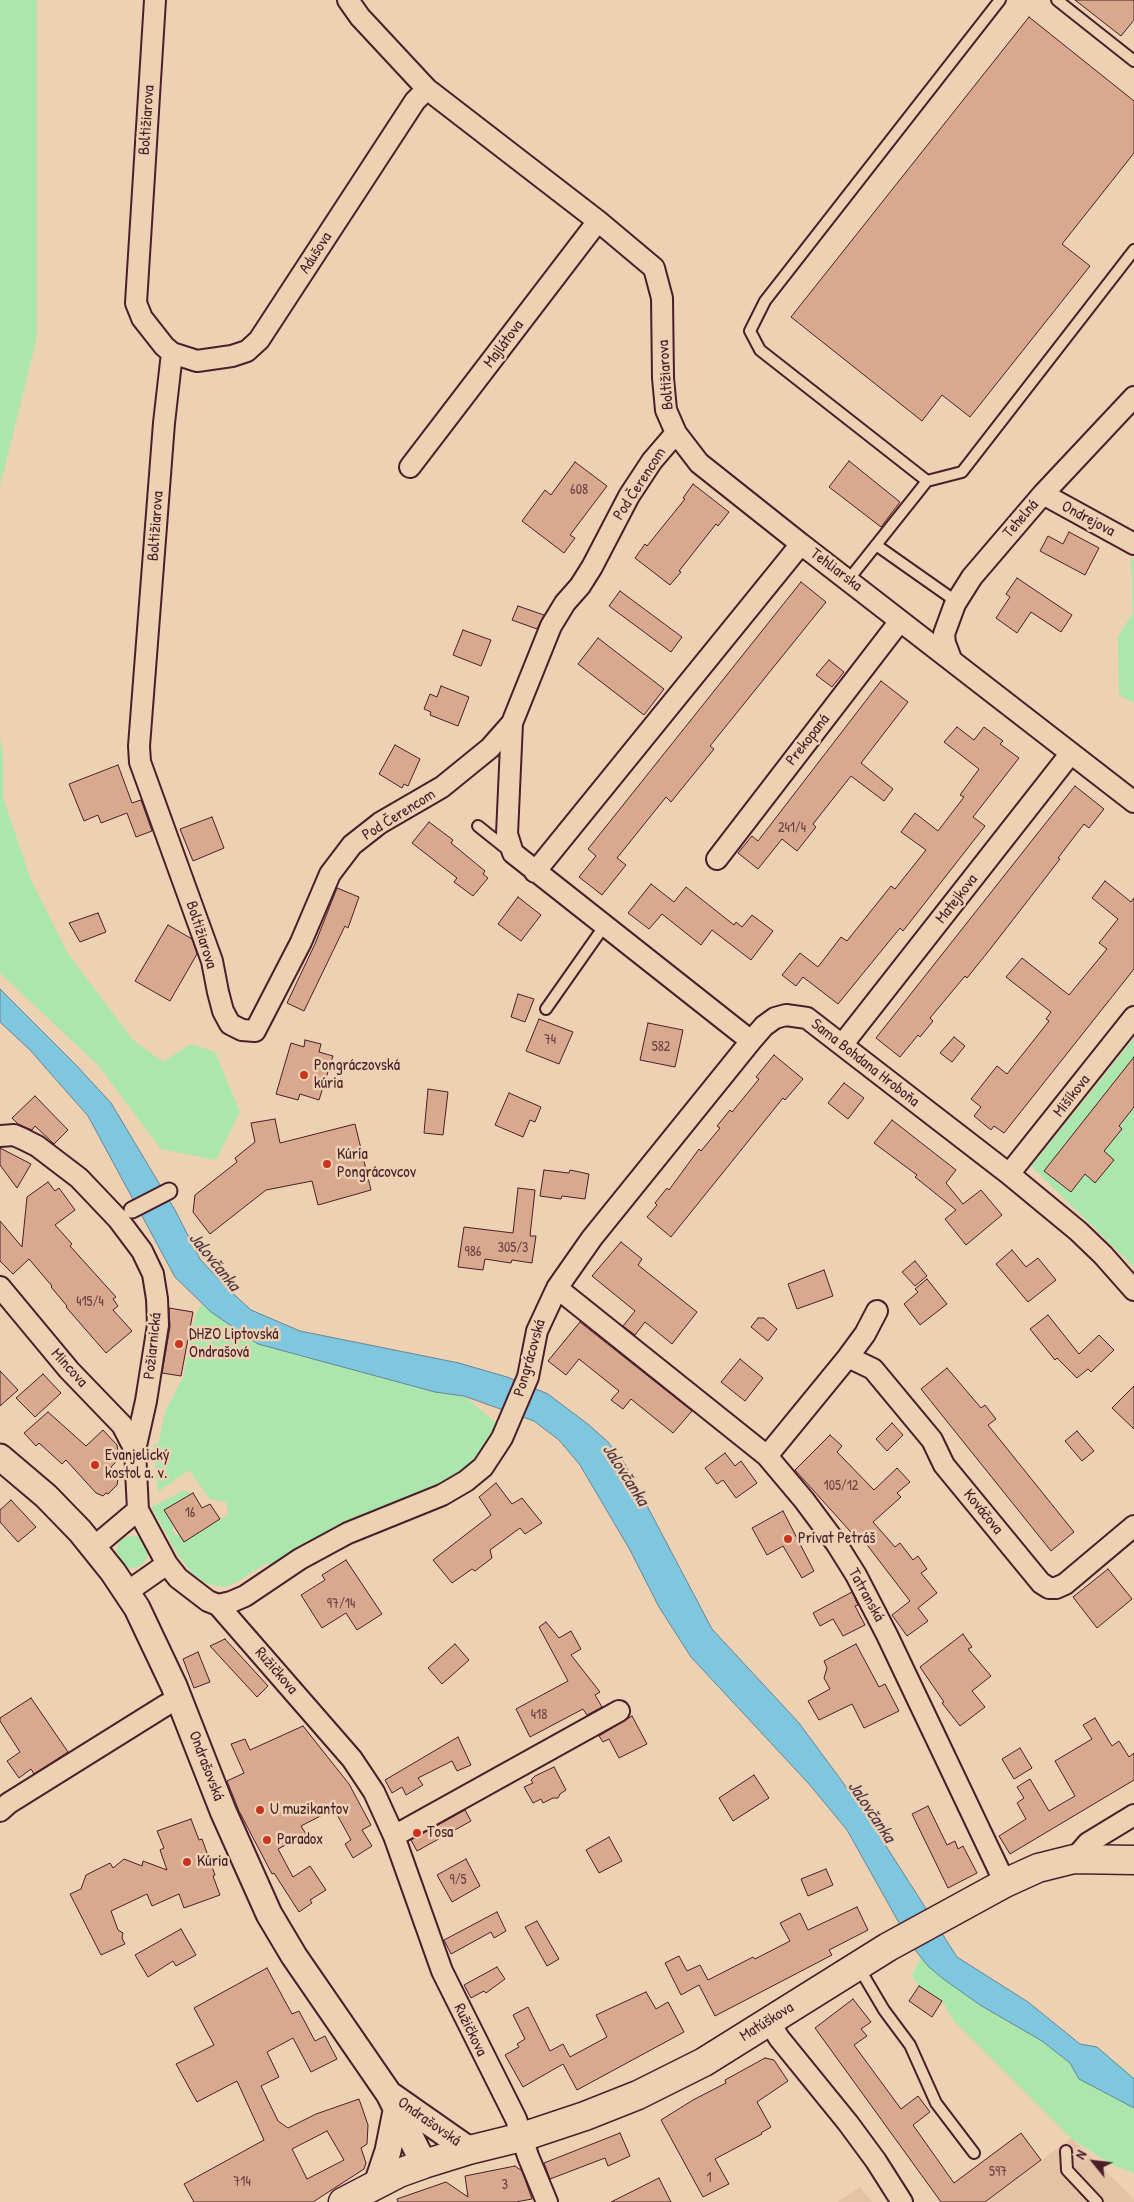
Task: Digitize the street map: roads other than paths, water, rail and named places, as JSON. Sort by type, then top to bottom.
[{"type":"main road","name":"Matúškova","points":[[343,2202],[377,2184],[424,2164],[468,2150],[522,2137],[585,2116],[638,2095],[704,2062],[888,1947],[943,1916],[1038,1868],[1074,1859],[1134,1860]]},
{"type":"street","name":"Boltižiarova","points":[[155,0],[136,304],[151,332],[172,352],[164,423],[140,762],[212,961],[223,1010],[230,1024],[236,1028],[255,1031]]},
{"type":"street","points":[[348,0],[360,18],[427,89],[598,221]]},
{"type":"street","name":"Adušova","points":[[172,352],[197,362],[216,360],[247,351],[259,340],[415,101],[427,89]]},
{"type":"street","name":"Boltižiarova","points":[[598,221],[654,268],[662,298],[663,378],[666,410],[676,433],[699,463],[801,544]]},
{"type":"street","name":"Majlátova","points":[[410,467],[598,221]]},
{"type":"street","name":"Tehelná","points":[[950,659],[944,634],[957,602],[972,577],[1043,494],[1134,397]]},
{"type":"street","name":"Pod Čerencom","points":[[512,853],[506,834],[512,723],[551,626],[565,603],[592,568],[629,496],[652,461],[676,433]]},
{"type":"street","name":"Ondrejova","points":[[1043,494],[1134,544]]},
{"type":"street","name":"Tehliarska","points":[[536,872],[801,544],[1134,802]]},
{"type":"street","name":"Prekopaná","points":[[716,858],[900,621]]},
{"type":"street","name":"Pod Čerencom","points":[[255,1031],[301,942],[330,874],[345,853],[362,836],[380,823],[442,787],[490,748],[512,723]]},
{"type":"street","name":"Matejkova","points":[[842,1045],[1071,753]]},
{"type":"street","points":[[512,853],[751,1040]]},
{"type":"street","name":"Sama Bohdana Hroboňa","points":[[751,1040],[764,1026],[775,1018],[786,1014],[807,1018],[1009,1174],[1085,1238],[1134,1290]]},
{"type":"street","name":"Mišíkova","points":[[1009,1174],[1134,1017]]},
{"type":"street","name":"Pongrácovská","points":[[218,1605],[245,1596],[300,1559],[348,1533],[442,1495],[466,1481],[483,1467],[492,1456],[509,1424],[528,1377],[539,1324],[557,1288],[592,1238],[751,1040]]},
{"type":"street","name":"Požiarnická","points":[[0,1136],[14,1135],[37,1146],[79,1178],[118,1219],[149,1264],[153,1274],[157,1299],[158,1325],[146,1400],[135,1450],[138,1510],[167,1564]]},
{"type":"street","points":[[132,1210],[169,1191]]},
{"type":"street","name":"Mincova","points":[[0,1287],[68,1370],[122,1425],[135,1450]]},
{"type":"street","name":"Tatranská","points":[[557,1288],[767,1456],[820,1522],[856,1575],[888,1635],[1006,1883]]},
{"type":"street","points":[[767,1456],[848,1357],[865,1334],[877,1311]]},
{"type":"street","name":"Kováčova","points":[[848,1357],[873,1369],[932,1440],[944,1465],[1041,1584],[1049,1588],[1056,1588],[1065,1584],[1134,1526]]},
{"type":"street","name":"Ondrašovská","points":[[0,1457],[46,1496],[94,1547],[137,1608],[179,1699],[238,1848],[269,1914],[294,1956],[372,2067],[424,2164]]},
{"type":"street","points":[[94,1547],[138,1510]]},
{"type":"street","points":[[127,1592],[167,1564]]},
{"type":"street","name":"Ružičkova","points":[[167,1564],[178,1578],[191,1589],[208,1601],[218,1605],[352,1759],[374,1792],[394,1836],[442,1971],[515,2116],[547,2202]]},
{"type":"street","points":[[0,1811],[9,1803],[166,1705],[179,1699]]},
{"type":"street","points":[[394,1836],[619,1711]]},
{"type":"street","points":[[1074,1859],[1088,1843],[1134,1814]]},
{"type":"street","points":[[769,2022],[779,2038],[876,2160],[902,2202]]},
{"type":"street","name":"Ondrašovská","points":[[393,2103],[468,2150]]},
{"type":"street","name":"Ondrašovská","points":[[377,2184],[388,2151],[393,2103]]},
{"type":"lane","points":[[927,481],[760,350],[750,331],[765,302],[1000,0]]},
{"type":"lane","points":[[1057,0],[1134,61]]},
{"type":"lane","points":[[849,580],[927,481],[962,472],[1134,250]]},
{"type":"lane","points":[[876,545],[957,602]]},
{"type":"lane","points":[[478,826],[512,853]]},
{"type":"lane","points":[[546,1010],[605,925]]},
{"type":"lane","points":[[858,1965],[884,2010],[910,2045],[936,2103],[974,2153]]},
{"type":"lane","points":[[1066,2151],[1067,2170],[1097,2202]]},
{"type":"water","name":"Jalovčanka","points":[[0,989],[111,1103],[175,1210],[200,1259],[251,1310],[300,1331],[459,1363],[507,1377],[548,1394],[608,1442],[625,1464],[712,1629],[799,1723],[861,1807],[957,1957],[1028,2002],[1080,2044],[1097,2047],[1134,2079],[1134,2108],[1079,2079],[1070,2063],[1042,2041],[980,2005],[928,1966],[912,1946],[847,1830],[809,1784],[691,1657],[659,1607],[630,1550],[580,1465],[559,1440],[534,1421],[464,1396],[435,1392],[258,1344],[211,1312],[175,1277],[88,1116],[30,1050],[0,1022]]},
{"type":"place","name":"Pongráczovská kúria","points":[[304,1075]]},
{"type":"place","name":"Kúria Pongrácovcov","points":[[327,1164]]},
{"type":"place","name":"DHZO Liptovská Ondrašová","points":[[179,1344]]},
{"type":"place","name":"Evanjelický kostol a. v.","points":[[95,1465]]},
{"type":"place","name":"Privat Petráš","points":[[788,1539]]},
{"type":"place","name":"U muzikantov","points":[[260,1810]]},
{"type":"place","name":"Tosa","points":[[417,1833]]},
{"type":"place","name":"Paradox","points":[[267,1840]]},
{"type":"place","name":"Kúria","points":[[187,1862]]}]
